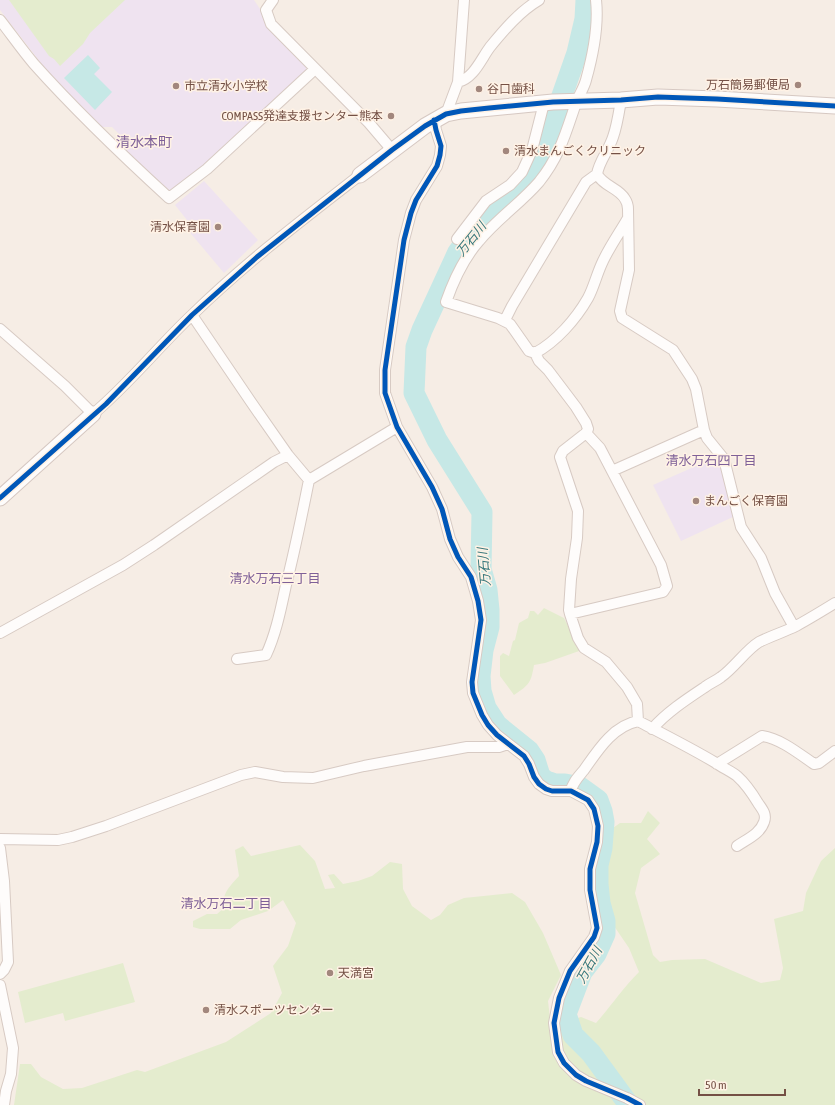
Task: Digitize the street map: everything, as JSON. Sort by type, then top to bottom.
[{"type":"street","points":[[273,0],[266,10],[271,24],[369,124],[392,150]]},
{"type":"street","points":[[464,0],[458,82],[440,117],[436,130],[441,146],[440,155],[437,166],[414,206],[404,240],[385,370],[385,392],[397,427],[439,502],[445,516],[450,539],[458,557],[471,577],[478,601],[481,620],[472,682],[473,693],[488,725],[497,735],[524,756],[539,784],[552,791],[573,786],[601,746],[610,736],[630,723],[638,722],[717,764],[737,776],[749,788],[764,812],[765,816],[761,828],[756,834],[738,846]]},
{"type":"street","points":[[458,82],[469,77],[501,34],[526,9],[539,0]]},
{"type":"street","points":[[596,0],[598,16],[595,40],[586,82],[575,101],[560,150],[539,182],[479,240],[459,268],[446,302],[505,320],[514,328],[521,341],[529,351],[535,353],[539,361],[548,370],[586,423],[588,429],[586,433],[563,451],[560,457],[578,511],[578,538],[571,579],[569,610],[578,638],[584,648],[606,662],[627,687],[637,704],[638,722]]},
{"type":"street","points":[[0,20],[34,63],[74,106],[120,153],[169,198],[207,169],[315,69]]},
{"type":"street","points":[[0,498],[121,389],[192,315],[257,257],[392,150],[440,117],[482,108],[658,97],[835,106]]},
{"type":"street","points":[[505,320],[586,182],[596,174],[614,136],[621,100]]},
{"type":"street","points":[[457,239],[486,201],[510,184],[522,172],[532,150],[549,103]]},
{"type":"street","points":[[596,174],[600,180],[620,193],[626,199],[628,208],[629,270],[620,311],[622,318],[673,350],[692,379],[696,388],[704,430],[707,438],[724,459],[741,527],[762,558],[775,593],[794,627]]},
{"type":"street","points":[[535,353],[555,339],[577,314],[588,298],[603,260],[628,218]]},
{"type":"street","points":[[192,315],[251,402],[288,454],[309,480]]},
{"type":"street","points":[[0,329],[65,386],[93,414]]},
{"type":"street","points":[[237,659],[266,655],[270,647],[289,574],[309,480],[397,427]]},
{"type":"street","points":[[612,471],[704,430]]},
{"type":"street","points":[[570,614],[663,592],[667,586],[661,566],[600,448],[586,433]]},
{"type":"street","points":[[0,633],[123,565],[160,542],[274,462],[288,454]]},
{"type":"street","points":[[652,729],[658,722],[688,699],[721,677],[743,658],[749,649],[758,643],[794,627],[820,613],[835,602]]},
{"type":"street","points":[[717,764],[762,736],[772,738],[790,747],[814,764],[819,763],[835,751]]},
{"type":"street","points":[[0,839],[58,840],[72,837],[106,826],[241,774],[255,772],[283,777],[312,778],[364,766],[467,747],[499,747],[508,744]]},
{"type":"street","points":[[573,786],[594,808],[598,826],[597,842],[590,870],[590,890],[598,928],[594,937],[570,971],[559,998],[554,1023],[558,1052],[564,1063],[576,1075],[640,1105]]},
{"type":"street","points":[[0,848],[4,881],[3,922],[8,962],[0,974]]},
{"type":"street","points":[[0,985],[13,1048],[11,1074],[4,1105]]},
{"type":"shaded area","name":"市立清水小学校","points":[[0,0],[254,0],[264,18],[307,67],[306,71],[207,163],[172,190],[168,191],[122,148],[120,144],[123,138],[112,127],[102,127],[50,75],[0,10]]},
{"type":"shaded area","name":"清水保育園","points":[[204,181],[258,240],[224,273],[187,229],[191,225],[175,205]]},
{"type":"shaded area","name":"まんごく保育園","points":[[712,459],[715,465],[722,464],[735,516],[681,541],[653,485]]},
{"type":"green space","points":[[9,0],[125,0],[90,33],[83,44],[60,66],[49,56]]},
{"type":"green space","points":[[544,608],[564,618],[582,650],[545,663],[534,665],[532,676],[528,683],[523,689],[514,695],[500,676],[500,656],[503,653],[509,656],[519,623],[528,618],[530,611],[534,611],[538,615]]},
{"type":"green space","points":[[648,811],[660,823],[647,839],[660,854],[641,868],[635,893],[653,955],[660,962],[705,959],[761,983],[780,980],[783,968],[774,919],[803,911],[806,893],[821,861],[835,848],[835,1105],[14,1105],[20,1064],[31,1064],[41,1077],[63,1089],[82,1088],[137,1070],[145,1072],[226,1042],[271,1013],[282,993],[273,966],[288,946],[296,923],[283,900],[268,911],[241,920],[230,929],[200,929],[193,927],[193,921],[207,914],[217,914],[224,908],[223,903],[225,894],[239,876],[235,850],[243,846],[251,856],[300,845],[315,861],[325,889],[335,888],[328,875],[334,874],[343,884],[372,876],[390,862],[402,864],[403,889],[412,906],[431,920],[440,915],[448,905],[464,898],[512,893],[525,902],[543,933],[561,975],[548,1001],[551,1027],[581,1017],[596,1023],[639,972],[629,948],[612,923],[603,898],[601,863],[606,833],[620,823],[641,823]]},
{"type":"green space","points":[[123,963],[135,1002],[65,1021],[63,1013],[25,1023],[18,992]]},
{"type":"water","points":[[88,55],[100,68],[94,74],[112,92],[95,110],[64,78]]},
{"type":"waterway","name":"万石川","points":[[586,0],[585,19],[577,53],[551,127],[544,155],[529,180],[474,231],[458,252],[422,330],[416,347],[414,393],[437,440],[482,512],[481,569],[487,590],[489,627],[483,650],[480,676],[481,691],[486,708],[497,725],[529,751],[535,760],[540,776],[546,781],[555,784],[580,787],[598,800],[602,811],[604,822],[602,848],[598,865],[598,884],[600,903],[605,921],[605,934],[596,954],[582,972],[566,1014],[573,1035],[591,1053],[629,1105]]},
{"type":"cycle path","points":[[0,498],[106,404],[192,315],[257,257],[392,150],[425,126],[446,114],[461,111],[553,102],[621,100],[658,97],[835,106]]},
{"type":"cycle path","points":[[434,120],[441,146],[440,155],[437,166],[416,200],[404,240],[385,370],[385,393],[397,427],[432,487],[442,509],[450,539],[458,557],[471,577],[478,601],[481,620],[472,682],[473,693],[482,715],[497,735],[524,756],[539,784],[552,791],[571,791],[588,800],[594,809],[598,826],[597,842],[590,869],[590,890],[597,928],[594,937],[570,971],[559,998],[554,1023],[558,1052],[564,1063],[576,1075],[640,1105]]},
{"type":"place","name":"万石簡易郵便局","points":[[798,85]]},
{"type":"place","name":"市立清水小学校","points":[[176,86]]},
{"type":"place","name":"谷口歯科","points":[[479,89]]},
{"type":"place","name":"COMPASS発達支援センター熊本","points":[[391,116]]},
{"type":"place","name":"清水まんごくクリニック","points":[[506,151]]},
{"type":"place","name":"清水保育園","points":[[218,227]]},
{"type":"place","name":"まんごく保育園","points":[[696,501]]},
{"type":"place","name":"天満宮","points":[[330,973]]},
{"type":"place","name":"清水スポーツセンター","points":[[206,1010]]},
{"type":"district","name":"清水本町","points":[[144,142]]},
{"type":"district","name":"清水万石四丁目","points":[[711,460]]},
{"type":"district","name":"清水万石三丁目","points":[[275,578]]},
{"type":"district","name":"清水万石二丁目","points":[[226,903]]}]
